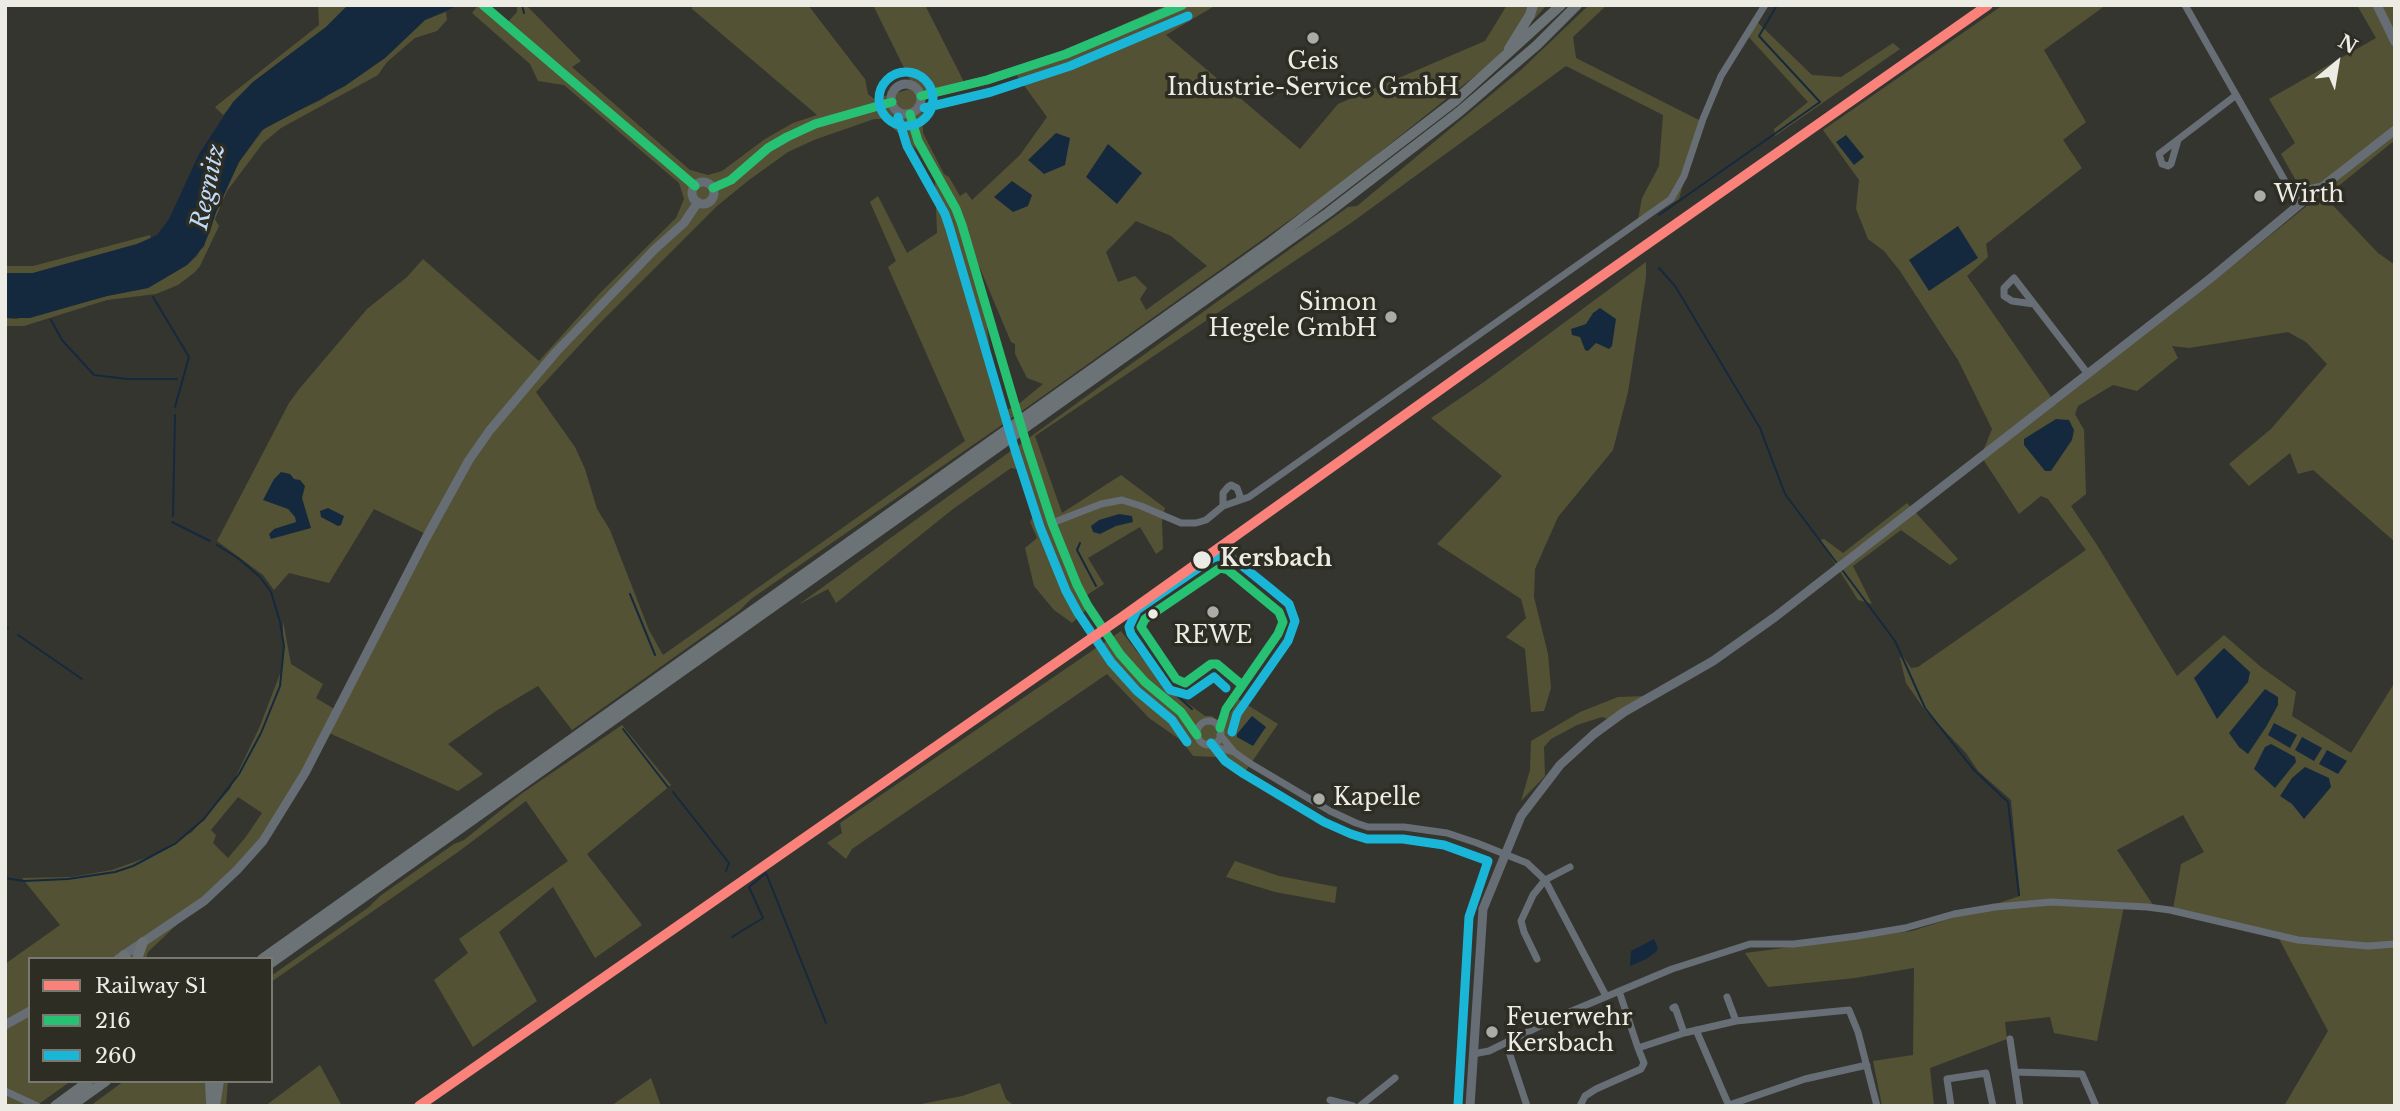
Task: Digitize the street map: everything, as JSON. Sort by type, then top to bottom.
[{"type":"highway","points":[[1498,63],[1521,32],[1533,5]]},
{"type":"highway","points":[[265,957],[1271,242],[1396,147],[1498,63],[1561,5]]},
{"type":"highway","points":[[273,963],[1329,212],[1459,112],[1577,5]]},
{"type":"highway","points":[[138,957],[143,943]]},
{"type":"highway","points":[[55,1106],[86,1083]]},
{"type":"highway","points":[[71,1106],[103,1083]]},
{"type":"highway","points":[[210,1083],[213,1106]]},
{"type":"highway","points":[[213,1106],[219,1083]]},
{"type":"main road","points":[[921,96],[987,80],[1066,54],[1183,5]]},
{"type":"main road","points":[[2377,5],[2395,42]]},
{"type":"main road","points":[[903,84],[912,85],[921,96],[918,109],[910,114],[897,110],[892,103],[895,89],[903,84]]},
{"type":"main road","points":[[713,188],[732,180],[768,148],[787,137],[835,118],[892,103]]},
{"type":"main road","points":[[1470,1106],[1481,919],[1521,816],[1560,765],[1594,734],[1624,712],[1713,661],[1755,632],[2211,278],[2395,130]]},
{"type":"main road","points":[[705,182],[713,188],[714,195],[705,203],[698,202],[693,195],[695,186],[705,182]]},
{"type":"main road","points":[[123,957],[204,901],[237,870],[262,841],[305,773],[469,460],[490,430],[556,352],[655,249],[684,223],[698,202]]},
{"type":"main road","points":[[5,1025],[28,1012]]},
{"type":"street","points":[[483,5],[695,186]]},
{"type":"street","points":[[1052,523],[1111,501],[1132,502],[1188,524],[1206,520],[1223,506],[1249,497],[1671,199],[1684,176],[1721,76],[1765,5]]},
{"type":"street","points":[[2185,5],[2235,96],[2300,204]]},
{"type":"street","points":[[2178,141],[2235,96]]},
{"type":"street","points":[[910,114],[921,148],[959,217],[1027,446],[1072,575],[1088,606],[1117,650],[1145,682],[1181,712],[1203,743],[1234,752],[1330,811],[1368,827],[1404,827],[1447,833],[1503,857],[1527,863],[1545,880],[1606,996]]},
{"type":"street","points":[[2286,183],[2308,189],[2323,186]]},
{"type":"street","points":[[2034,303],[2088,374]]},
{"type":"street","points":[[1223,506],[1223,493],[1228,486],[1237,488],[1240,495],[1238,499]]},
{"type":"street","points":[[1181,712],[1216,724],[1220,735],[1234,752]]},
{"type":"street","points":[[1197,735],[1198,727],[1204,722]]},
{"type":"street","points":[[1209,745],[1217,742],[1220,735]]},
{"type":"street","points":[[1537,959],[1521,921],[1533,895],[1545,880],[1570,867]]},
{"type":"street","points":[[1473,1054],[1489,1051],[1606,996],[1672,969],[1750,944],[1794,944],[1857,936],[1995,907],[2051,902],[2147,907],[2298,940],[2368,946],[2395,944]]},
{"type":"street","points":[[1580,1106],[1585,1096],[1596,1088],[1641,1069],[1644,1063],[1619,991]]},
{"type":"street","points":[[1727,996],[1736,1021]]},
{"type":"street","points":[[1673,1008],[1675,1007],[1684,1033]]},
{"type":"street","points":[[1638,1048],[1684,1033],[1736,1021],[1849,1010],[1877,1106]]},
{"type":"street","points":[[1696,1030],[1729,1105],[1815,1076],[1867,1065]]},
{"type":"street","points":[[2010,1038],[2020,1106]]},
{"type":"street","points":[[1506,1043],[1527,1106]]},
{"type":"street","points":[[2014,1072],[2082,1074],[2096,1106]]},
{"type":"street","points":[[1951,1106],[1947,1079],[1986,1073],[1993,1106]]},
{"type":"street","points":[[1360,1106],[1395,1078]]},
{"type":"street","points":[[5,1091],[34,1105]]},
{"type":"street","points":[[1330,1100],[1353,1106]]},
{"type":"shaded area","points":[[318,5],[348,5],[326,27],[253,82],[223,115],[215,107],[319,25]]},
{"type":"shaded area","points":[[478,5],[484,5],[506,24],[517,12],[517,5],[526,5],[581,61],[572,67],[690,170],[708,175],[722,171],[765,139],[793,123],[817,115],[691,8],[697,5],[808,5],[865,79],[868,94],[874,99],[914,88],[873,5],[925,5],[966,86],[922,97],[923,133],[944,174],[949,177],[960,196],[966,192],[972,200],[1020,155],[1047,117],[1015,73],[1086,47],[1122,25],[1167,5],[1216,5],[1166,35],[1300,149],[1338,104],[1485,41],[1507,5],[1547,5],[1501,55],[1335,188],[1019,413],[751,599],[739,611],[572,730],[538,686],[448,744],[483,774],[458,791],[327,732],[276,824],[209,894],[148,952],[147,957],[28,957],[28,1083],[68,1083],[36,1106],[5,1106],[5,964],[60,925],[22,878],[72,877],[112,870],[151,856],[192,832],[230,789],[260,726],[283,666],[283,621],[291,664],[323,684],[316,698],[336,710],[428,535],[374,509],[329,583],[289,573],[274,590],[263,575],[217,541],[289,403],[300,388],[367,309],[407,277],[423,259],[539,361],[599,294],[676,218],[684,199],[679,183],[564,85],[538,81],[530,64],[472,13]],"holes":[[[874,119],[883,119],[917,150],[935,181],[937,233],[907,253],[878,196],[870,202],[896,261],[888,267],[965,441],[663,655],[649,630],[610,530],[597,509],[575,447],[536,392],[599,324],[717,206],[749,180],[788,152]],[[1136,221],[1171,236],[1207,266],[1146,310],[1140,299],[1147,288],[1135,276],[1118,282],[1106,252]],[[979,266],[1011,342],[1015,344],[1015,354],[1027,378],[1043,384],[1015,407],[1006,410],[997,402]],[[238,797],[262,813],[228,858],[213,843],[216,835],[211,830]]]},
{"type":"shaded area","points":[[1589,5],[1607,5],[1573,37],[1576,58],[1701,121],[1679,199],[1637,225],[1642,198],[1659,166],[1663,115],[1566,66],[1351,223],[1035,436],[1062,513],[1121,475],[1165,508],[1162,521],[1163,549],[1156,554],[1140,527],[1088,558],[1104,584],[1084,597],[1085,611],[1072,623],[1054,610],[1034,586],[1025,548],[1037,538],[1030,522],[1036,511],[1022,470],[1011,468],[953,509],[836,603],[828,589],[798,605],[1348,207],[1357,206],[1522,69]]},
{"type":"shaded area","points":[[2003,5],[2106,5],[2044,50],[2086,122],[2063,140],[2082,168],[1986,244],[1988,257],[1967,276],[2056,404],[2309,204],[2281,154],[2295,143],[2269,99],[2376,38],[2357,5],[2395,5],[2395,140],[2325,197],[2378,253],[2395,265],[2395,542],[2313,470],[2298,474],[2290,453],[2249,486],[2229,464],[2271,429],[2327,364],[2306,342],[2288,332],[2189,348],[2172,346],[2178,358],[2137,391],[2113,385],[2078,406],[2075,414],[2084,430],[2086,494],[2071,506],[2177,676],[2224,635],[2261,667],[2296,692],[2292,716],[2351,753],[2395,682],[2395,1106],[2284,1106],[2328,1031],[2277,935],[2173,909],[2181,864],[2204,852],[2183,815],[2117,850],[2155,908],[2124,906],[2097,1041],[2054,1033],[2050,1017],[2005,1022],[2007,1039],[1930,1068],[1934,1106],[1882,1106],[1873,1061],[1913,1055],[1914,968],[1855,978],[1768,987],[1745,953],[1912,931],[2020,896],[2011,800],[1978,771],[1966,753],[1924,709],[1906,683],[1900,658],[1902,655],[1911,668],[1918,667],[2086,550],[2048,499],[2041,496],[2019,514],[1981,456],[1992,429],[1958,360],[1900,271],[1884,251],[1868,239],[1856,209],[1859,180],[1823,130]]},
{"type":"shaded area","points":[[446,12],[447,20],[437,31],[415,38],[387,62],[378,75],[281,128],[263,143],[227,191],[215,219],[219,226],[200,266],[178,285],[156,294],[107,300],[24,326],[5,326],[5,318],[16,319],[148,288],[187,265],[197,256],[210,232],[216,212],[239,162],[263,130],[273,122],[319,101],[385,58],[425,20]]},
{"type":"shaded area","points":[[1755,20],[1812,75],[1841,77],[1893,43],[1900,49],[1775,136],[1774,129],[1808,102],[1747,35]]},
{"type":"shaded area","points":[[150,235],[151,239],[137,244],[33,273],[5,273],[5,266],[33,266]]},
{"type":"shaded area","points":[[1646,262],[1628,392],[1613,450],[1558,517],[1535,569],[1534,597],[1548,654],[1551,688],[1544,711],[1531,712],[1525,649],[1506,637],[1526,618],[1521,599],[1437,544],[1502,476],[1431,418]]},
{"type":"shaded area","points":[[1907,503],[1958,559],[1950,565],[1901,530],[1853,566],[1872,604],[1858,600],[1820,540],[1824,539],[1843,553]]},
{"type":"shaded area","points":[[1121,631],[1164,686],[1205,716],[1212,716],[1224,725],[1238,699],[1278,724],[1245,772],[1216,757],[1193,756],[1182,741],[1149,718],[1107,674],[852,849],[846,859],[827,843],[842,833],[840,823]]},
{"type":"shaded area","points":[[1646,696],[1608,719],[1602,717],[1577,725],[1551,739],[1544,747],[1545,776],[1521,801],[1530,770],[1531,741],[1580,712],[1618,697]]},
{"type":"shaded area","points":[[622,725],[671,785],[587,854],[642,925],[595,958],[553,887],[499,932],[537,1001],[473,1047],[434,980],[468,953],[459,939],[568,861],[526,801],[458,852],[273,981],[273,975],[369,907],[380,896],[454,844],[464,840],[521,794]]},
{"type":"shaded area","points":[[1235,861],[1279,876],[1337,887],[1335,903],[1275,892],[1226,877]]},
{"type":"shaded area","points":[[320,1065],[342,1106],[265,1106]]},
{"type":"shaded area","points":[[651,1078],[661,1106],[611,1106]]},
{"type":"shaded area","points":[[121,1083],[228,1083],[226,1106],[90,1106]]},
{"type":"shaded area","points":[[1000,1083],[1006,1099],[1014,1106],[911,1106],[962,1096]]},
{"type":"water","name":"Regnitz","points":[[348,5],[459,5],[425,20],[385,58],[345,86],[262,130],[239,162],[204,246],[187,265],[148,288],[107,296],[30,318],[5,318],[5,273],[33,273],[137,244],[157,235],[169,219],[199,154],[233,102],[253,82],[326,27]]},
{"type":"water","points":[[1056,133],[1070,138],[1065,165],[1044,174],[1028,160]]},
{"type":"water","points":[[1846,135],[1864,157],[1854,165],[1836,142]]},
{"type":"water","points":[[1108,144],[1142,173],[1117,204],[1086,177]]},
{"type":"water","points":[[1012,181],[1032,195],[1028,206],[1013,212],[994,197]]},
{"type":"water","points":[[1958,226],[1978,258],[1929,291],[1909,260]]},
{"type":"water","points":[[1600,308],[1616,319],[1612,346],[1609,349],[1596,343],[1588,351],[1585,350],[1580,337],[1572,335],[1571,329],[1586,324]]},
{"type":"water","points":[[2056,419],[2069,420],[2074,430],[2072,440],[2051,471],[2045,471],[2024,445],[2024,439]]},
{"type":"water","points":[[281,472],[290,474],[305,486],[302,498],[311,528],[271,539],[269,534],[274,529],[296,522],[288,509],[263,500],[274,479]]},
{"type":"water","points":[[328,508],[344,516],[341,525],[321,517],[320,511]]},
{"type":"water","points":[[1119,514],[1132,516],[1133,522],[1100,534],[1093,532],[1091,526],[1099,520]]},
{"type":"water","points":[[2224,648],[2250,672],[2248,682],[2217,719],[2194,678]]},
{"type":"water","points":[[2265,689],[2278,697],[2278,705],[2248,754],[2229,733]]},
{"type":"water","points":[[1252,716],[1266,727],[1253,746],[1237,737]]},
{"type":"water","points":[[2274,723],[2297,735],[2290,748],[2268,735]]},
{"type":"water","points":[[2302,737],[2322,748],[2314,761],[2295,750]]},
{"type":"water","points":[[2271,744],[2295,757],[2296,762],[2275,788],[2254,769],[2265,747]]},
{"type":"water","points":[[2327,750],[2347,761],[2338,774],[2319,764]]},
{"type":"water","points":[[2305,767],[2329,778],[2331,787],[2304,819],[2292,804],[2280,796],[2292,778]]},
{"type":"water","points":[[1654,939],[1658,948],[1656,952],[1630,966],[1631,951]]},
{"type":"waterway","points":[[522,5],[524,13]]},
{"type":"waterway","points":[[1659,215],[1820,102],[1759,36],[1777,5]]},
{"type":"waterway","points":[[1659,268],[1675,286],[1760,428],[1785,494],[1836,562]]},
{"type":"waterway","points":[[153,297],[189,357],[175,407]]},
{"type":"waterway","points":[[51,320],[62,340],[94,375],[127,379],[177,379]]},
{"type":"waterway","points":[[173,516],[175,415]]},
{"type":"waterway","points":[[172,522],[210,541]]},
{"type":"waterway","points":[[1080,543],[1077,550],[1096,586]]},
{"type":"waterway","points":[[5,878],[24,881],[68,879],[115,872],[133,866],[176,843],[204,819],[239,774],[261,733],[280,686],[284,646],[271,592],[260,577],[238,558],[217,545]]},
{"type":"waterway","points":[[1843,571],[1895,641],[1925,708],[1973,769],[2008,802],[2019,895]]},
{"type":"waterway","points":[[630,594],[655,655]]},
{"type":"waterway","points":[[18,635],[82,679]]},
{"type":"waterway","points":[[1136,648],[1165,685],[1192,709]]},
{"type":"waterway","points":[[623,729],[668,787]]},
{"type":"waterway","points":[[673,792],[729,863],[726,871]]},
{"type":"waterway","points":[[732,937],[763,918],[749,887],[766,873],[826,1023]]},
{"type":"rail line","name":"S1","points":[[419,1106],[1122,617],[1472,367],[1988,5]]},
{"type":"transit line","name":"216","points":[[483,5],[695,186]]},
{"type":"transit line","name":"216","points":[[921,96],[987,80],[1066,54],[1182,5]]},
{"type":"transit line","name":"260","points":[[924,108],[991,92],[1070,66],[1188,16]]},
{"type":"transit line","name":"260","points":[[906,72],[925,80],[933,99],[925,118],[906,126],[887,118],[879,99],[887,80],[906,72]]},
{"type":"transit line","name":"216","points":[[713,188],[731,180],[768,148],[787,137],[815,124],[892,102]]},
{"type":"transit line","name":"216","points":[[910,114],[918,141],[956,209],[962,225],[1027,446],[1052,523],[1077,585],[1120,654],[1145,682],[1181,712],[1197,735]]},
{"type":"transit line","name":"260","points":[[898,117],[907,146],[945,214],[1015,450],[1040,527],[1066,591],[1111,662],[1137,691],[1172,720],[1187,742]]},
{"type":"transit line","name":"260","points":[[1226,688],[1214,677],[1188,695],[1170,690],[1131,634],[1129,627],[1137,610],[1213,558],[1220,556],[1235,560],[1289,604],[1295,621],[1288,641],[1237,714],[1232,732]]},
{"type":"transit line","name":"216","points":[[1141,627],[1145,619],[1220,568],[1228,570],[1279,612],[1283,622],[1278,634],[1226,709],[1220,728]]},
{"type":"transit line","name":"216","points":[[1141,627],[1176,679],[1185,683],[1211,664],[1217,664],[1242,685]]},
{"type":"transit line","name":"260","points":[[1211,743],[1225,761],[1244,774],[1324,822],[1351,834],[1367,839],[1403,839],[1444,845],[1488,861],[1469,917],[1458,1105]]},
{"type":"place","name":"Geis Industrie-Service GmbH","points":[[1313,38]]},
{"type":"place","name":"Wirth","points":[[2260,196]]},
{"type":"place","name":"Simon Hegele GmbH","points":[[1391,317]]},
{"type":"place","name":"Kersbach","points":[[1202,560]]},
{"type":"place","name":"REWE","points":[[1213,612]]},
{"type":"place","name":"Kapelle","points":[[1319,799]]},
{"type":"place","name":"Feuerwehr Kersbach","points":[[1492,1032]]}]
